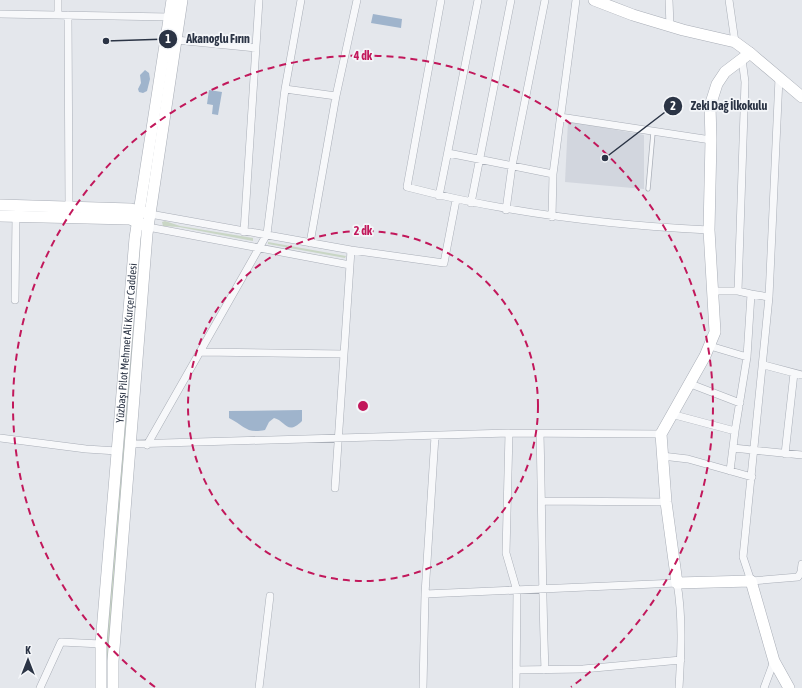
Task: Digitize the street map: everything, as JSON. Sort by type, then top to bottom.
[{"type":"main road","name":"Yüzbaşı Pilot Mehmet Ali Kurçer Caddesi","points":[[101,688],[101,644],[117,451],[143,216],[172,0]]},
{"type":"main road","name":"Yüzbaşı Pilot Mehmet Ali Kurçer Caddesi","points":[[143,216],[176,40],[182,0]]},
{"type":"main road","points":[[594,0],[633,16],[734,42],[746,56],[779,78],[802,97]]},
{"type":"main road","points":[[746,56],[725,72],[717,84],[710,106],[711,140],[709,230],[714,291],[715,332],[710,346],[660,434],[666,502],[677,583],[751,581],[774,661],[789,688]]},
{"type":"main road","points":[[0,205],[131,209],[143,216],[148,227]]},
{"type":"main road","points":[[0,216],[130,219],[143,216]]},
{"type":"main road","name":"Yüzbaşı Pilot Mehmet Ali Kurçer Caddesi","points":[[113,688],[113,661],[148,227]]},
{"type":"street","points":[[58,0],[58,15]]},
{"type":"street","points":[[244,232],[259,0]]},
{"type":"street","points":[[147,445],[266,236],[285,89],[301,0]]},
{"type":"street","points":[[310,243],[336,96],[357,0]]},
{"type":"street","points":[[441,0],[407,187],[456,200],[506,210],[655,227],[709,230]]},
{"type":"street","points":[[439,196],[478,0]]},
{"type":"street","points":[[471,203],[510,0]]},
{"type":"street","points":[[506,210],[512,166],[545,0]]},
{"type":"street","points":[[552,216],[553,174],[576,0]]},
{"type":"street","points":[[669,0],[670,26]]},
{"type":"street","points":[[729,0],[734,42]]},
{"type":"street","points":[[0,14],[170,17]]},
{"type":"street","points":[[68,15],[69,207]]},
{"type":"street","points":[[176,40],[256,48]]},
{"type":"street","points":[[738,291],[746,56]]},
{"type":"street","points":[[779,78],[770,297],[743,558],[751,581],[800,578],[802,564]]},
{"type":"street","points":[[285,89],[336,96]]},
{"type":"street","points":[[560,117],[711,140]]},
{"type":"street","points":[[448,153],[553,174]]},
{"type":"street","points":[[143,216],[351,250],[444,263],[456,200]]},
{"type":"street","points":[[15,300],[16,216]]},
{"type":"street","points":[[148,227],[350,265]]},
{"type":"street","points":[[335,488],[351,250]]},
{"type":"street","points":[[714,291],[738,291],[770,297]]},
{"type":"street","points":[[730,471],[747,357],[751,294]]},
{"type":"street","points":[[710,346],[747,357]]},
{"type":"street","points":[[201,352],[344,354]]},
{"type":"street","points":[[764,365],[802,375]]},
{"type":"street","points":[[785,454],[794,373]]},
{"type":"street","points":[[688,383],[740,403]]},
{"type":"street","points":[[671,414],[735,431]]},
{"type":"street","points":[[130,444],[147,445],[509,433],[660,434]]},
{"type":"street","points":[[509,433],[506,552],[517,591],[516,688]]},
{"type":"street","points":[[540,434],[542,590],[545,670]]},
{"type":"street","points":[[423,688],[425,594],[435,436]]},
{"type":"street","points":[[0,438],[117,451]]},
{"type":"street","points":[[733,448],[802,455]]},
{"type":"street","points":[[662,456],[688,459],[752,477]]},
{"type":"street","points":[[542,501],[666,502]]},
{"type":"street","points":[[425,594],[677,583],[680,599],[681,660],[679,688]]},
{"type":"street","points":[[259,688],[270,596]]},
{"type":"street","points":[[40,688],[61,642],[101,644]]},
{"type":"street","points":[[516,670],[583,669],[681,660]]},
{"type":"street","points":[[764,688],[774,661]]},
{"type":"lane","points":[[648,189],[653,132]]},
{"type":"shaded area","points":[[568,121],[644,135],[644,189],[565,182]]},
{"type":"green space","points":[[165,221],[180,226],[253,238],[253,241],[179,227],[163,226],[162,222]]},
{"type":"green space","points":[[140,231],[143,231],[108,688],[106,688],[105,662]]},
{"type":"green space","points":[[268,242],[346,256],[345,258],[268,244]]},
{"type":"water","points":[[373,14],[402,19],[401,28],[371,23]]},
{"type":"water","points":[[145,70],[149,73],[150,79],[147,91],[143,93],[139,92],[138,89],[141,83],[140,75]]},
{"type":"water","points":[[209,90],[222,92],[218,115],[212,114],[213,105],[207,104]]},
{"type":"water","points":[[302,410],[302,421],[293,427],[287,426],[274,418],[269,422],[265,430],[259,431],[249,430],[229,418],[229,411]]},
{"type":"place","name":"Akanoglu Fırın","points":[[106,41]]},
{"type":"place","name":"Zeki Dağ İlkokulu","points":[[605,158]]}]
